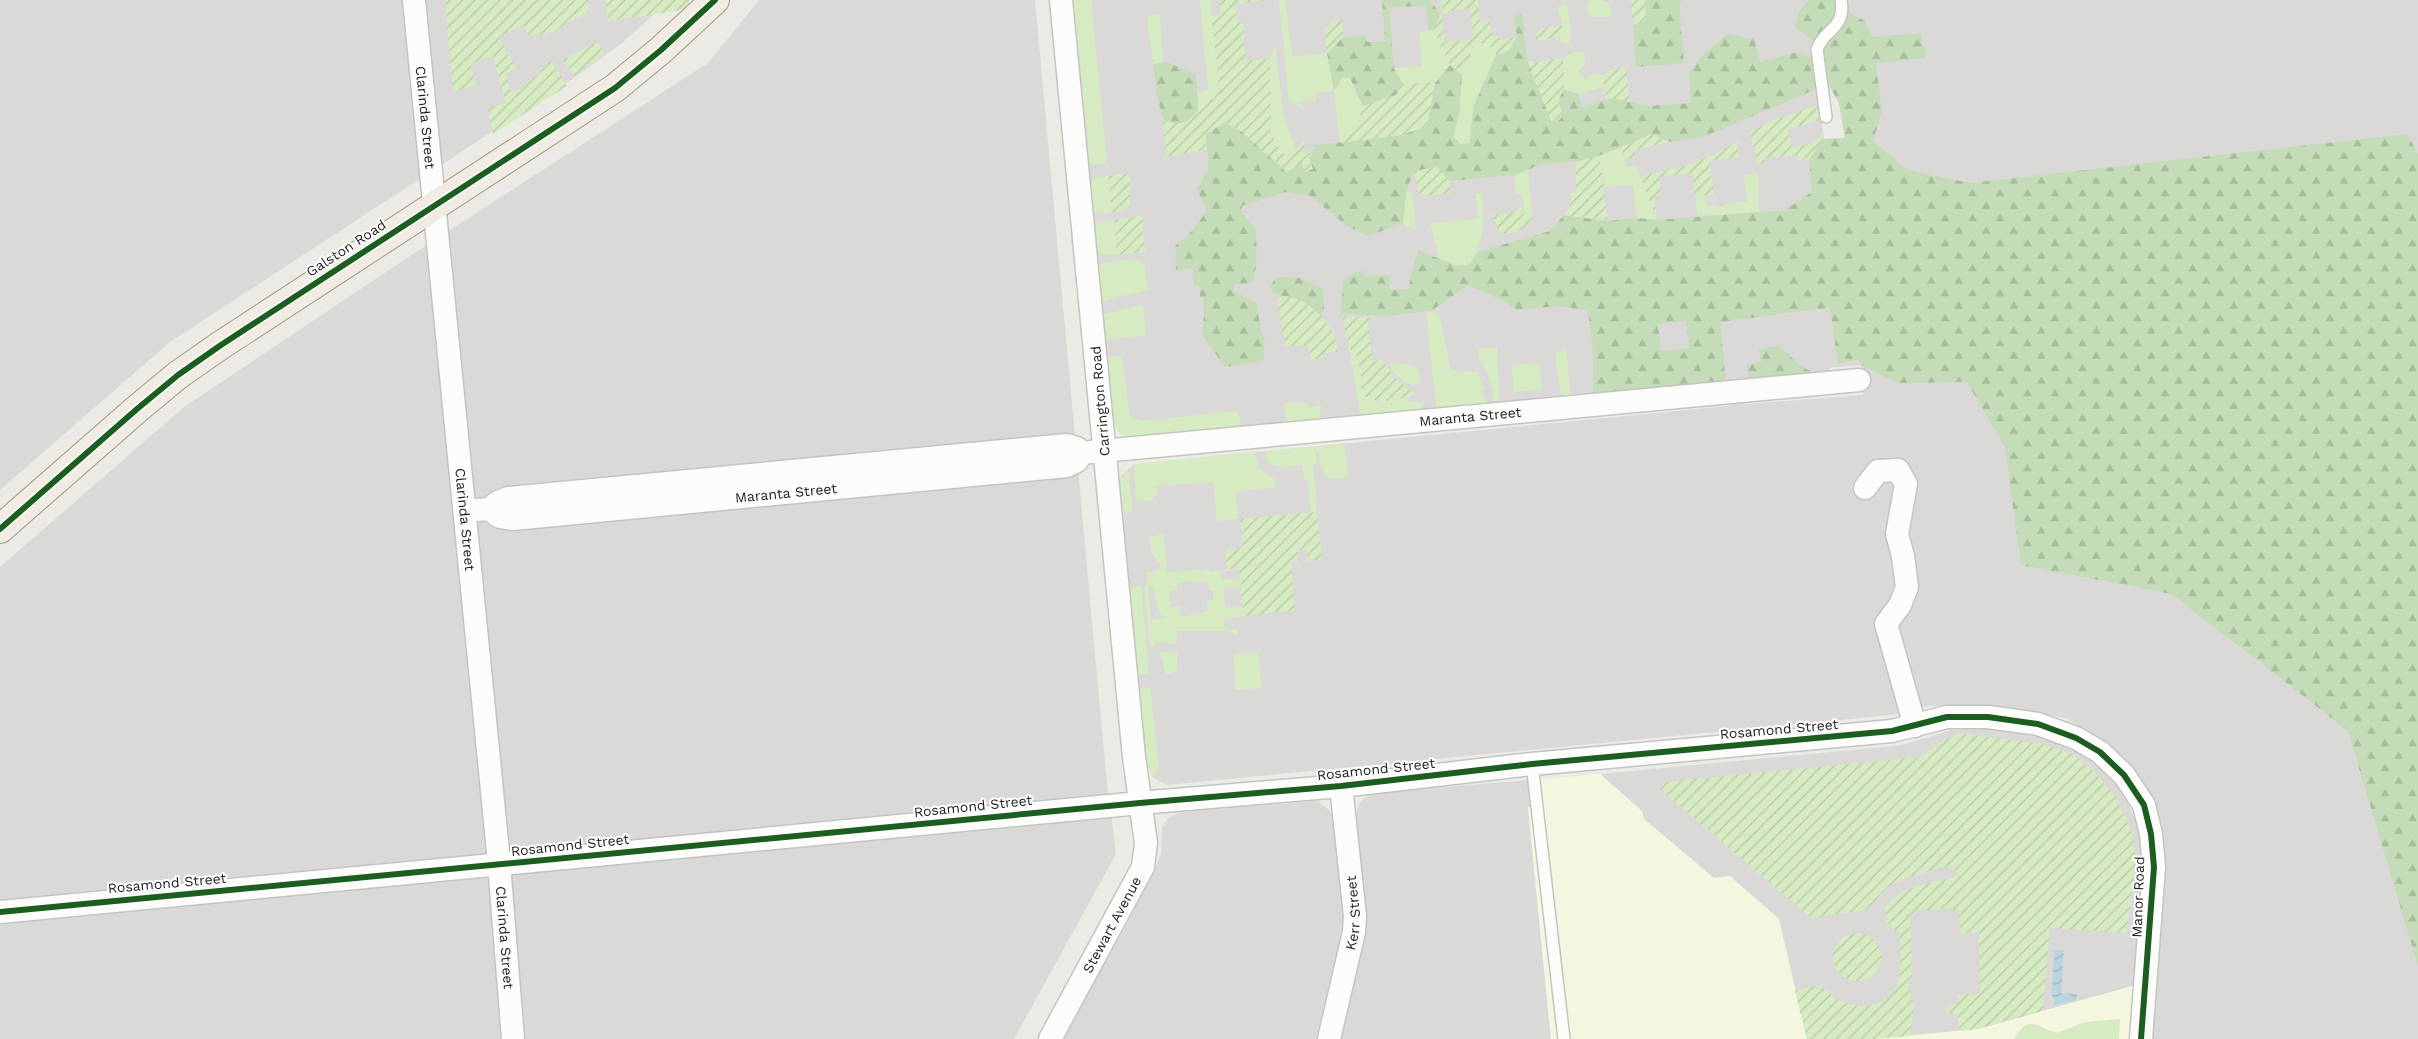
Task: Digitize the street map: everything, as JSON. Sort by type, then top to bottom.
[{"type":"main road","name":"Galston Road","points":[[0,529],[178,376],[433,206],[615,88],[661,50],[715,0]]},
{"type":"street","name":"Clarinda Street","points":[[414,0],[499,865],[513,1039]]},
{"type":"street","name":"Carrington Road","points":[[1061,0],[1140,803]]},
{"type":"street","name":"Maranta Street","points":[[465,511],[489,509],[500,517],[523,518],[1067,466],[1077,461],[1081,453],[1104,450],[1858,380]]},
{"type":"street","points":[[1864,488],[1878,471],[1889,469],[1898,470],[1906,484],[1897,534],[1903,556],[1907,586],[1900,605],[1886,624],[1915,726]]},
{"type":"street","name":"Rosamond Street","points":[[0,912],[1140,803],[1341,786],[1532,764],[1892,731],[1947,717]]},
{"type":"street","name":"Manor Road","points":[[1947,717],[1988,717],[2038,724],[2076,738],[2100,752],[2124,775],[2144,805],[2151,834],[2154,867],[2141,1039]]},
{"type":"street","name":"Kerr Street","points":[[1329,1039],[1354,932],[1355,916],[1341,786]]},
{"type":"street","name":"Stewart Avenue","points":[[1050,1039],[1143,867],[1146,843],[1140,803]]},
{"type":"lane","points":[[1826,117],[1817,49],[1820,42],[1839,22],[1843,11],[1841,0]]},
{"type":"lane","points":[[1532,764],[1564,1039]]},
{"type":"shaded area","points":[[0,0],[670,0],[621,44],[568,82],[170,342],[0,490]]},
{"type":"shaded area","points":[[759,0],[1035,0],[1106,774],[1116,854],[1014,1039],[0,1039],[0,567],[184,407],[407,258],[708,63]]},
{"type":"shaded area","points":[[1074,0],[1838,0],[1812,51],[1824,139],[1845,138],[1839,103],[1825,79],[1822,46],[1837,35],[1847,11],[1846,0],[2418,0],[2418,153],[2407,135],[2021,565],[2171,594],[2348,731],[2418,821],[2418,1039],[2153,1039],[2162,897],[2155,808],[2136,771],[2112,748],[2066,718],[1996,707],[1929,706],[1891,715],[1167,785],[1153,778],[1146,763],[1119,486],[1121,476],[1134,464],[1728,406],[1740,401],[1745,404],[1863,395],[1861,365],[1829,368],[1829,372],[1268,426],[1123,435],[1117,430],[1113,417]]},
{"type":"shaded area","points":[[1988,729],[2051,739],[2082,754],[2108,774],[2126,799],[2138,826],[2144,848],[2143,899],[2136,985],[1978,1029],[1874,1039],[1807,1039],[1730,876],[1714,879],[1644,819],[1642,811],[1600,774],[1902,745],[1951,730]]},
{"type":"shaded area","points":[[1600,774],[1642,811],[1644,819],[1714,878],[1730,876],[1779,919],[1807,1039],[1551,1039],[1528,807],[1532,807],[1529,780]]},
{"type":"shaded area","points":[[1529,780],[1532,807],[1528,808],[1551,1039],[1335,1039],[1365,937],[1355,815],[1361,801],[1372,793]]},
{"type":"shaded area","points":[[1317,801],[1329,810],[1334,820],[1344,922],[1316,1039],[1063,1039],[1128,922],[1158,862],[1161,853],[1162,827],[1169,817],[1182,812]]},
{"type":"shaded area","points":[[2136,985],[2130,1039],[1874,1039],[1978,1029]]},
{"type":"green space","points":[[445,0],[588,0],[589,11],[548,34],[528,35],[522,24],[499,38],[517,69],[506,73],[511,92],[526,87],[525,83],[542,73],[540,68],[552,61],[567,86],[493,134],[488,108],[506,103],[493,56],[470,63],[477,85],[453,92]]},
{"type":"green space","points":[[605,0],[689,0],[690,9],[608,21]]},
{"type":"green space","points":[[1074,0],[1091,0],[1107,164],[1090,165]]},
{"type":"green space","points":[[1200,0],[1210,0],[1219,88],[1214,99],[1198,103],[1198,93],[1208,90]]},
{"type":"green space","points":[[1220,0],[1269,0],[1235,4],[1237,22],[1243,22],[1246,61],[1270,59],[1271,130],[1276,145],[1287,157],[1293,154],[1305,140],[1304,150],[1312,154],[1309,157],[1313,169],[1305,172],[1302,163],[1287,172],[1241,131],[1225,122],[1206,134],[1206,150],[1166,156],[1163,119],[1178,124],[1190,119],[1198,111],[1198,103],[1214,99],[1219,88],[1212,16],[1221,15]]},
{"type":"green space","points":[[1279,0],[1285,0],[1292,57],[1327,53],[1334,90],[1343,77],[1350,78],[1363,106],[1359,121],[1340,143],[1334,91],[1316,93],[1316,101],[1301,102],[1302,108],[1289,102]]},
{"type":"green space","points":[[1382,0],[1429,0],[1441,14],[1437,26],[1428,31],[1426,5],[1389,8],[1394,68],[1403,84],[1396,95],[1363,106],[1350,78],[1343,77],[1334,91],[1327,53],[1343,37],[1366,35],[1367,42],[1385,42]]},
{"type":"green space","points":[[1441,0],[1478,0],[1480,22],[1489,21],[1493,37],[1499,36],[1500,40],[1517,36],[1508,51],[1496,55],[1495,50],[1482,43],[1475,43],[1462,75],[1450,65],[1434,30],[1441,14],[1445,42],[1473,40],[1470,9],[1448,11],[1448,14],[1443,14]]},
{"type":"green space","points":[[1590,0],[1601,0],[1609,3],[1612,14],[1607,17],[1590,17],[1587,6]]},
{"type":"green space","points":[[1631,0],[1645,0],[1646,21],[1633,25]]},
{"type":"green space","points":[[1645,0],[1682,0],[1679,3],[1684,63],[1636,67],[1633,25],[1646,21]]},
{"type":"green space","points":[[1809,0],[1838,0],[1837,17],[1815,42],[1795,27],[1799,11]]},
{"type":"green space","points":[[1567,4],[1571,34],[1569,43],[1563,43],[1560,39],[1562,25],[1558,7]]},
{"type":"green space","points":[[1847,11],[1865,21],[1872,37],[1921,33],[1926,58],[1876,63],[1882,111],[1873,141],[1908,170],[1970,183],[2407,134],[2418,153],[2418,966],[2348,731],[2171,594],[2021,565],[2005,447],[1967,382],[1898,383],[1861,365],[1858,360],[1838,363],[1830,308],[1720,322],[1726,384],[1593,395],[1593,353],[1588,310],[1558,306],[1517,310],[1506,302],[1468,285],[1431,311],[1386,316],[1341,313],[1343,281],[1355,272],[1363,271],[1364,277],[1389,275],[1390,290],[1408,289],[1418,250],[1456,266],[1469,265],[1478,252],[1550,231],[1564,215],[1608,221],[1637,218],[1657,220],[1785,210],[1812,192],[1809,159],[1823,139],[1845,138],[1839,103],[1825,79],[1822,46],[1837,35]],"holes":[[[1686,321],[1689,348],[1661,351],[1658,324]]]},
{"type":"green space","points":[[1160,14],[1163,62],[1153,64],[1147,16]]},
{"type":"green space","points":[[1522,14],[1527,60],[1551,121],[1562,117],[1559,98],[1564,89],[1578,94],[1582,107],[1612,98],[1648,106],[1691,103],[1689,72],[1706,52],[1728,33],[1748,39],[1754,37],[1760,62],[1797,52],[1813,59],[1816,89],[1703,137],[1670,142],[1652,134],[1589,160],[1540,165],[1514,175],[1449,181],[1437,168],[1414,171],[1406,192],[1403,223],[1368,236],[1347,226],[1310,196],[1285,192],[1242,206],[1242,213],[1256,229],[1257,260],[1253,283],[1234,284],[1234,291],[1257,304],[1261,333],[1265,338],[1263,361],[1225,367],[1202,335],[1203,297],[1200,297],[1200,287],[1194,285],[1192,268],[1176,270],[1175,246],[1191,232],[1207,211],[1197,189],[1209,168],[1206,134],[1225,122],[1241,131],[1286,172],[1302,162],[1305,171],[1309,157],[1316,145],[1401,135],[1427,126],[1435,83],[1450,65],[1462,75],[1459,114],[1453,137],[1461,144],[1470,143],[1473,108],[1496,55],[1508,51],[1517,37],[1514,15]]},
{"type":"green space","points":[[1342,20],[1343,37],[1327,53],[1324,27],[1329,27],[1331,21]]},
{"type":"green space","points":[[1562,25],[1558,41],[1553,38],[1536,41],[1536,34],[1542,29]]},
{"type":"green space","points":[[1434,30],[1450,65],[1435,83],[1403,84],[1394,68],[1422,66],[1419,32]]},
{"type":"green space","points":[[598,41],[604,54],[574,76],[563,60]]},
{"type":"green space","points":[[1475,43],[1482,43],[1496,50],[1496,55],[1473,108],[1470,143],[1461,144],[1453,137],[1459,114],[1462,75]]},
{"type":"green space","points":[[1275,44],[1283,113],[1296,149],[1293,154],[1287,157],[1276,145],[1271,130],[1270,59]]},
{"type":"green space","points":[[1573,52],[1584,52],[1585,63],[1578,72],[1585,80],[1590,75],[1605,75],[1603,87],[1578,94],[1564,89],[1563,59]]},
{"type":"green space","points":[[1563,58],[1564,89],[1559,98],[1562,117],[1557,122],[1551,121],[1527,60],[1535,62]]},
{"type":"green space","points":[[1167,62],[1196,74],[1198,111],[1190,119],[1178,124],[1163,119],[1157,95],[1153,64]]},
{"type":"green space","points":[[1626,67],[1630,102],[1612,98],[1606,100],[1603,87],[1607,71]]},
{"type":"green space","points":[[1435,83],[1427,126],[1401,135],[1340,143],[1358,121],[1363,106],[1396,95],[1403,84]]},
{"type":"green space","points":[[1818,105],[1820,120],[1788,129],[1792,148],[1811,144],[1822,134],[1823,139],[1809,159],[1799,160],[1798,155],[1765,158],[1765,163],[1757,164],[1750,132],[1772,121]]},
{"type":"green space","points":[[1652,134],[1670,142],[1635,150],[1635,158],[1626,158],[1621,147]]},
{"type":"green space","points":[[1739,141],[1737,145],[1739,157],[1709,161],[1714,195],[1695,195],[1692,173],[1659,177],[1661,195],[1654,196],[1657,220],[1640,176],[1691,163],[1715,154]]},
{"type":"green space","points":[[1621,147],[1627,167],[1636,166],[1657,220],[1637,218],[1633,185],[1605,187],[1599,156]]},
{"type":"green space","points":[[1599,156],[1608,221],[1564,215],[1571,203],[1570,193],[1576,192],[1576,162]]},
{"type":"green space","points":[[1437,167],[1449,181],[1450,193],[1419,196],[1414,171]]},
{"type":"green space","points":[[1528,170],[1532,217],[1525,216],[1522,194],[1516,195],[1514,175]]},
{"type":"green space","points":[[1758,173],[1759,212],[1697,216],[1695,195],[1706,196],[1707,206],[1725,206],[1725,204],[1747,201],[1744,175]]},
{"type":"green space","points":[[1129,174],[1130,208],[1112,212],[1108,176]]},
{"type":"green space","points":[[1108,176],[1112,212],[1094,213],[1091,181],[1096,177]]},
{"type":"green space","points":[[1406,192],[1412,192],[1416,229],[1411,229],[1403,223]]},
{"type":"green space","points":[[1476,193],[1482,193],[1483,221],[1481,239],[1469,265],[1456,266],[1439,259],[1430,223],[1478,219]]},
{"type":"green space","points":[[1523,208],[1525,216],[1532,217],[1526,226],[1515,233],[1500,233],[1492,215],[1516,212],[1517,209]]},
{"type":"green space","points":[[1142,216],[1145,252],[1117,255],[1114,220]]},
{"type":"green space","points":[[1114,220],[1117,255],[1098,254],[1095,223]]},
{"type":"green space","points":[[1133,259],[1144,263],[1148,290],[1102,301],[1099,264]]},
{"type":"green space","points":[[1277,277],[1301,278],[1323,289],[1324,310],[1319,315],[1305,302],[1273,293],[1270,286]]},
{"type":"green space","points":[[1280,296],[1299,300],[1319,314],[1333,332],[1337,352],[1323,353],[1323,358],[1310,360],[1309,346],[1285,346],[1277,301]]},
{"type":"green space","points":[[1143,305],[1146,335],[1106,340],[1103,314]]},
{"type":"green space","points":[[1426,311],[1439,314],[1451,370],[1478,372],[1484,390],[1481,391],[1486,399],[1485,405],[1438,409],[1436,406]]},
{"type":"green space","points":[[1342,316],[1370,318],[1368,324],[1372,361],[1383,360],[1394,377],[1415,394],[1390,401],[1365,397],[1360,385],[1362,379],[1357,358],[1350,349]]},
{"type":"green space","points":[[1348,342],[1357,358],[1362,379],[1376,402],[1408,398],[1408,402],[1424,401],[1421,411],[1362,416],[1359,410]]},
{"type":"green space","points":[[1779,346],[1801,366],[1812,372],[1812,377],[1749,383],[1747,364],[1761,362],[1759,349]]},
{"type":"green space","points":[[1497,347],[1499,396],[1498,402],[1494,404],[1493,390],[1482,362],[1478,360],[1479,349]]},
{"type":"green space","points":[[1566,350],[1571,397],[1561,398],[1555,352]]},
{"type":"green space","points":[[1122,356],[1130,417],[1141,421],[1237,411],[1241,420],[1240,430],[1129,438],[1117,430],[1114,423],[1107,357]]},
{"type":"green space","points":[[1539,363],[1542,389],[1514,392],[1512,365]]},
{"type":"green space","points":[[1406,364],[1417,368],[1421,383],[1406,383],[1388,365]]},
{"type":"green space","points":[[1284,403],[1307,403],[1308,408],[1321,405],[1320,421],[1286,424]]},
{"type":"green space","points":[[1344,444],[1348,474],[1345,478],[1327,479],[1320,463],[1318,451],[1315,451],[1317,464],[1313,464],[1317,512],[1311,512],[1308,480],[1304,480],[1302,465],[1278,467],[1269,463],[1266,451]]},
{"type":"green space","points":[[1255,452],[1258,468],[1275,480],[1275,487],[1236,492],[1238,519],[1217,521],[1213,482],[1157,486],[1158,496],[1154,496],[1154,500],[1136,502],[1134,464]]},
{"type":"green space","points":[[1128,468],[1133,512],[1126,513],[1122,510],[1119,482]]},
{"type":"green space","points":[[1317,512],[1322,560],[1307,561],[1306,549],[1297,550],[1298,562],[1291,563],[1295,610],[1244,616],[1239,568],[1227,569],[1225,550],[1243,548],[1240,519]]},
{"type":"green space","points":[[1164,534],[1167,572],[1209,569],[1209,572],[1239,568],[1220,572],[1221,580],[1240,578],[1242,586],[1223,588],[1225,608],[1244,607],[1244,616],[1224,619],[1224,628],[1232,630],[1238,628],[1237,634],[1224,631],[1177,631],[1176,644],[1156,642],[1155,646],[1150,647],[1144,586],[1148,585],[1146,572],[1159,571],[1160,564],[1151,551],[1149,537]],"holes":[[[1208,581],[1209,591],[1213,591],[1213,600],[1207,601],[1208,611],[1180,617],[1179,606],[1171,607],[1169,591],[1177,590],[1177,583]],[[1148,586],[1153,587],[1159,613],[1165,618],[1151,620]]]},
{"type":"green space","points":[[1141,586],[1149,674],[1138,675],[1130,588]]},
{"type":"green space","points":[[1160,652],[1177,653],[1177,671],[1166,674]]},
{"type":"green space","points":[[1258,652],[1262,688],[1235,690],[1234,655]]},
{"type":"green space","points":[[1150,687],[1159,766],[1153,778],[1146,763],[1139,689]]},
{"type":"green space","points":[[1959,733],[2042,744],[2074,755],[2092,769],[2115,796],[2133,835],[2136,859],[2127,933],[2050,928],[2043,1011],[1978,1029],[1960,1031],[1957,1014],[1946,1012],[1945,1007],[1958,1004],[1957,995],[1980,994],[1979,932],[1960,933],[1959,909],[1918,910],[1910,918],[1912,976],[1909,986],[1914,1011],[1910,1036],[1874,1039],[1807,1039],[1795,991],[1821,984],[1836,999],[1857,1006],[1868,1006],[1888,998],[1898,984],[1900,935],[1885,920],[1885,907],[1900,894],[1917,886],[1954,877],[1957,873],[1955,868],[1941,867],[1902,879],[1885,889],[1867,910],[1811,918],[1660,789],[1665,782],[1921,757],[1939,743]]},
{"type":"green space","points":[[1857,933],[1866,935],[1874,940],[1879,948],[1881,957],[1879,966],[1874,974],[1866,979],[1857,981],[1848,979],[1840,974],[1835,966],[1833,957],[1835,948],[1840,940],[1848,935]]},
{"type":"green space","points":[[2120,1019],[2119,1039],[2014,1039],[2024,1026],[2029,1024],[2038,1025],[2057,1033],[2085,1022]]},
{"type":"water","points":[[2054,950],[2064,950],[2061,993],[2077,994],[2076,1000],[2054,1005],[2055,997],[2052,996]]},
{"type":"cycle path","points":[[0,529],[178,375],[615,88],[661,50],[715,0]]},
{"type":"cycle path","points":[[0,912],[1140,803],[1341,786],[1532,764],[1892,731],[1947,717],[1988,717],[2038,724],[2076,738],[2100,752],[2124,775],[2144,805],[2151,834],[2154,867],[2141,1039]]}]
